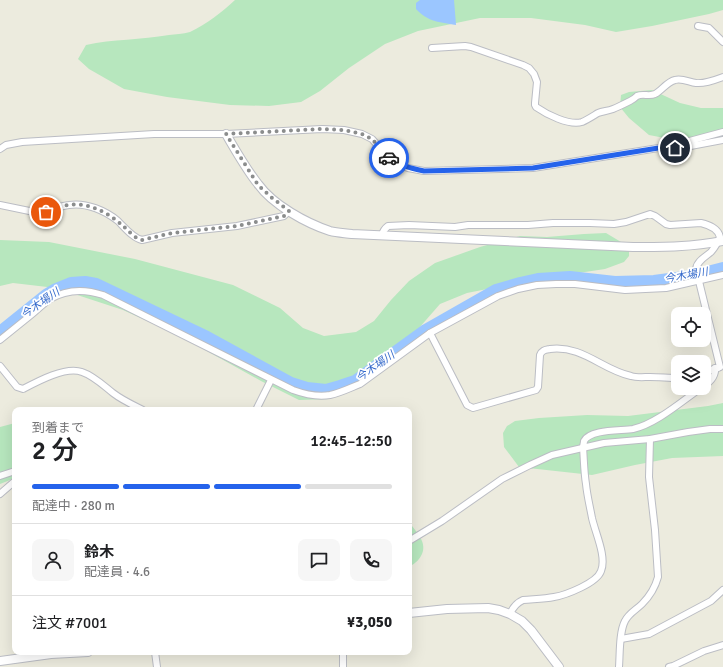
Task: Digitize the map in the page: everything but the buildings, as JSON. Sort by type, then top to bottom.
[{"type":"street","points":[[698,26],[709,28],[723,42]]},
{"type":"street","points":[[432,48],[471,47],[524,65],[532,71],[536,78],[536,107],[553,116],[570,122],[582,122],[599,113],[611,110],[629,102],[638,96],[650,96],[671,81],[683,80],[700,83],[723,77]]},
{"type":"street","points":[[0,149],[6,145],[22,142],[154,134],[226,134],[322,129],[344,130],[362,134],[372,139],[388,157],[398,164],[408,168],[424,171],[533,168],[671,146],[723,132]]},
{"type":"street","points":[[226,134],[258,185],[271,197],[289,211],[308,222],[332,231],[352,234],[633,247],[700,245],[721,241]]},
{"type":"street","points":[[671,146],[680,148],[723,140]]},
{"type":"street","points":[[0,205],[39,213],[70,205],[86,206],[106,212],[140,240],[172,233],[237,226],[284,216],[289,211]]},
{"type":"street","points":[[382,235],[385,228],[388,226],[409,225],[455,227],[468,225],[528,225],[553,223],[614,224],[626,222],[650,214],[670,225],[705,224],[716,229],[721,241]]},
{"type":"street","points":[[711,380],[719,367],[697,277],[696,266],[721,241]]},
{"type":"street","points":[[0,340],[50,300],[60,294],[70,291],[92,291],[293,390],[304,394],[330,395],[360,384],[430,333],[498,296],[518,289],[537,285],[556,284],[575,284],[625,290],[666,288],[697,277],[723,275]]},
{"type":"street","points":[[430,333],[468,405],[473,408],[536,390],[538,387],[540,355],[544,350],[558,348],[569,349],[623,374],[633,377],[671,378]]},
{"type":"street","points":[[0,366],[18,387],[23,389],[41,379],[60,373],[76,371],[82,372],[97,380],[115,394],[137,407]]},
{"type":"street","points":[[258,407],[271,380]]},
{"type":"street","points":[[510,614],[513,607],[520,601],[553,598],[595,580],[600,575],[602,557],[592,518],[586,484],[583,447],[587,438],[592,434],[633,429],[650,423],[691,395]]},
{"type":"street","points":[[412,539],[442,521],[502,479],[530,464],[552,455],[604,443],[650,440],[688,432],[723,429]]},
{"type":"street","points":[[619,667],[621,631],[625,621],[650,595],[658,577],[650,477],[650,440]]},
{"type":"street","points":[[0,476],[12,472]]},
{"type":"street","points":[[0,494],[12,484]]},
{"type":"street","points":[[621,639],[649,634],[711,601],[723,590]]},
{"type":"street","points":[[412,613],[447,609],[488,608],[510,614],[522,621],[531,630],[559,667]]},
{"type":"street","points":[[668,667],[704,651],[723,645]]},
{"type":"street","points":[[0,661],[44,655]]},
{"type":"street","points":[[155,655],[157,667]]},
{"type":"street","points":[[343,655],[343,667]]},
{"type":"green space","points":[[235,0],[723,0],[723,10],[652,26],[616,32],[585,25],[531,18],[480,18],[418,31],[385,44],[349,68],[320,91],[301,102],[269,106],[230,105],[167,97],[124,89],[89,69],[78,59],[86,45],[190,32],[214,18]]},
{"type":"green space","points":[[652,90],[680,103],[701,108],[723,108],[723,140],[719,142],[680,141],[649,135],[629,118],[620,107],[621,95],[629,92]]},
{"type":"green space","points":[[606,233],[629,248],[629,256],[624,262],[605,269],[538,279],[467,293],[440,304],[376,375],[359,387],[329,399],[299,400],[261,381],[180,336],[123,310],[56,288],[13,283],[0,286],[0,240],[49,242],[135,259],[233,285],[280,308],[303,328],[324,336],[356,332],[374,321],[409,281],[435,263],[480,247],[520,236],[547,237]]},
{"type":"green space","points":[[723,403],[723,456],[672,458],[592,475],[519,467],[504,447],[503,433],[507,426],[515,421],[587,415],[628,416]]},
{"type":"green space","points":[[12,424],[12,479],[0,484],[0,427]]},
{"type":"green space","points":[[412,526],[419,535],[423,544],[422,554],[412,565]]},
{"type":"water","points":[[420,0],[454,0],[456,25],[434,21],[425,17],[416,9],[416,3]]},
{"type":"waterway","name":"今木場川","points":[[0,332],[46,295],[56,289],[71,283],[85,282],[96,284],[207,337],[291,383],[307,388],[326,390],[355,381],[424,331],[496,290],[538,279],[570,277],[615,282],[654,281],[692,276],[723,268]]},
{"type":"way so far","points":[[46,212],[70,205],[91,207],[106,212],[140,240],[172,233],[237,226],[286,215],[289,211],[258,185],[226,134],[322,129],[344,130],[362,134],[372,139],[389,158]]},
{"type":"route","points":[[389,158],[408,168],[424,171],[533,168],[671,146],[675,148]]}]
